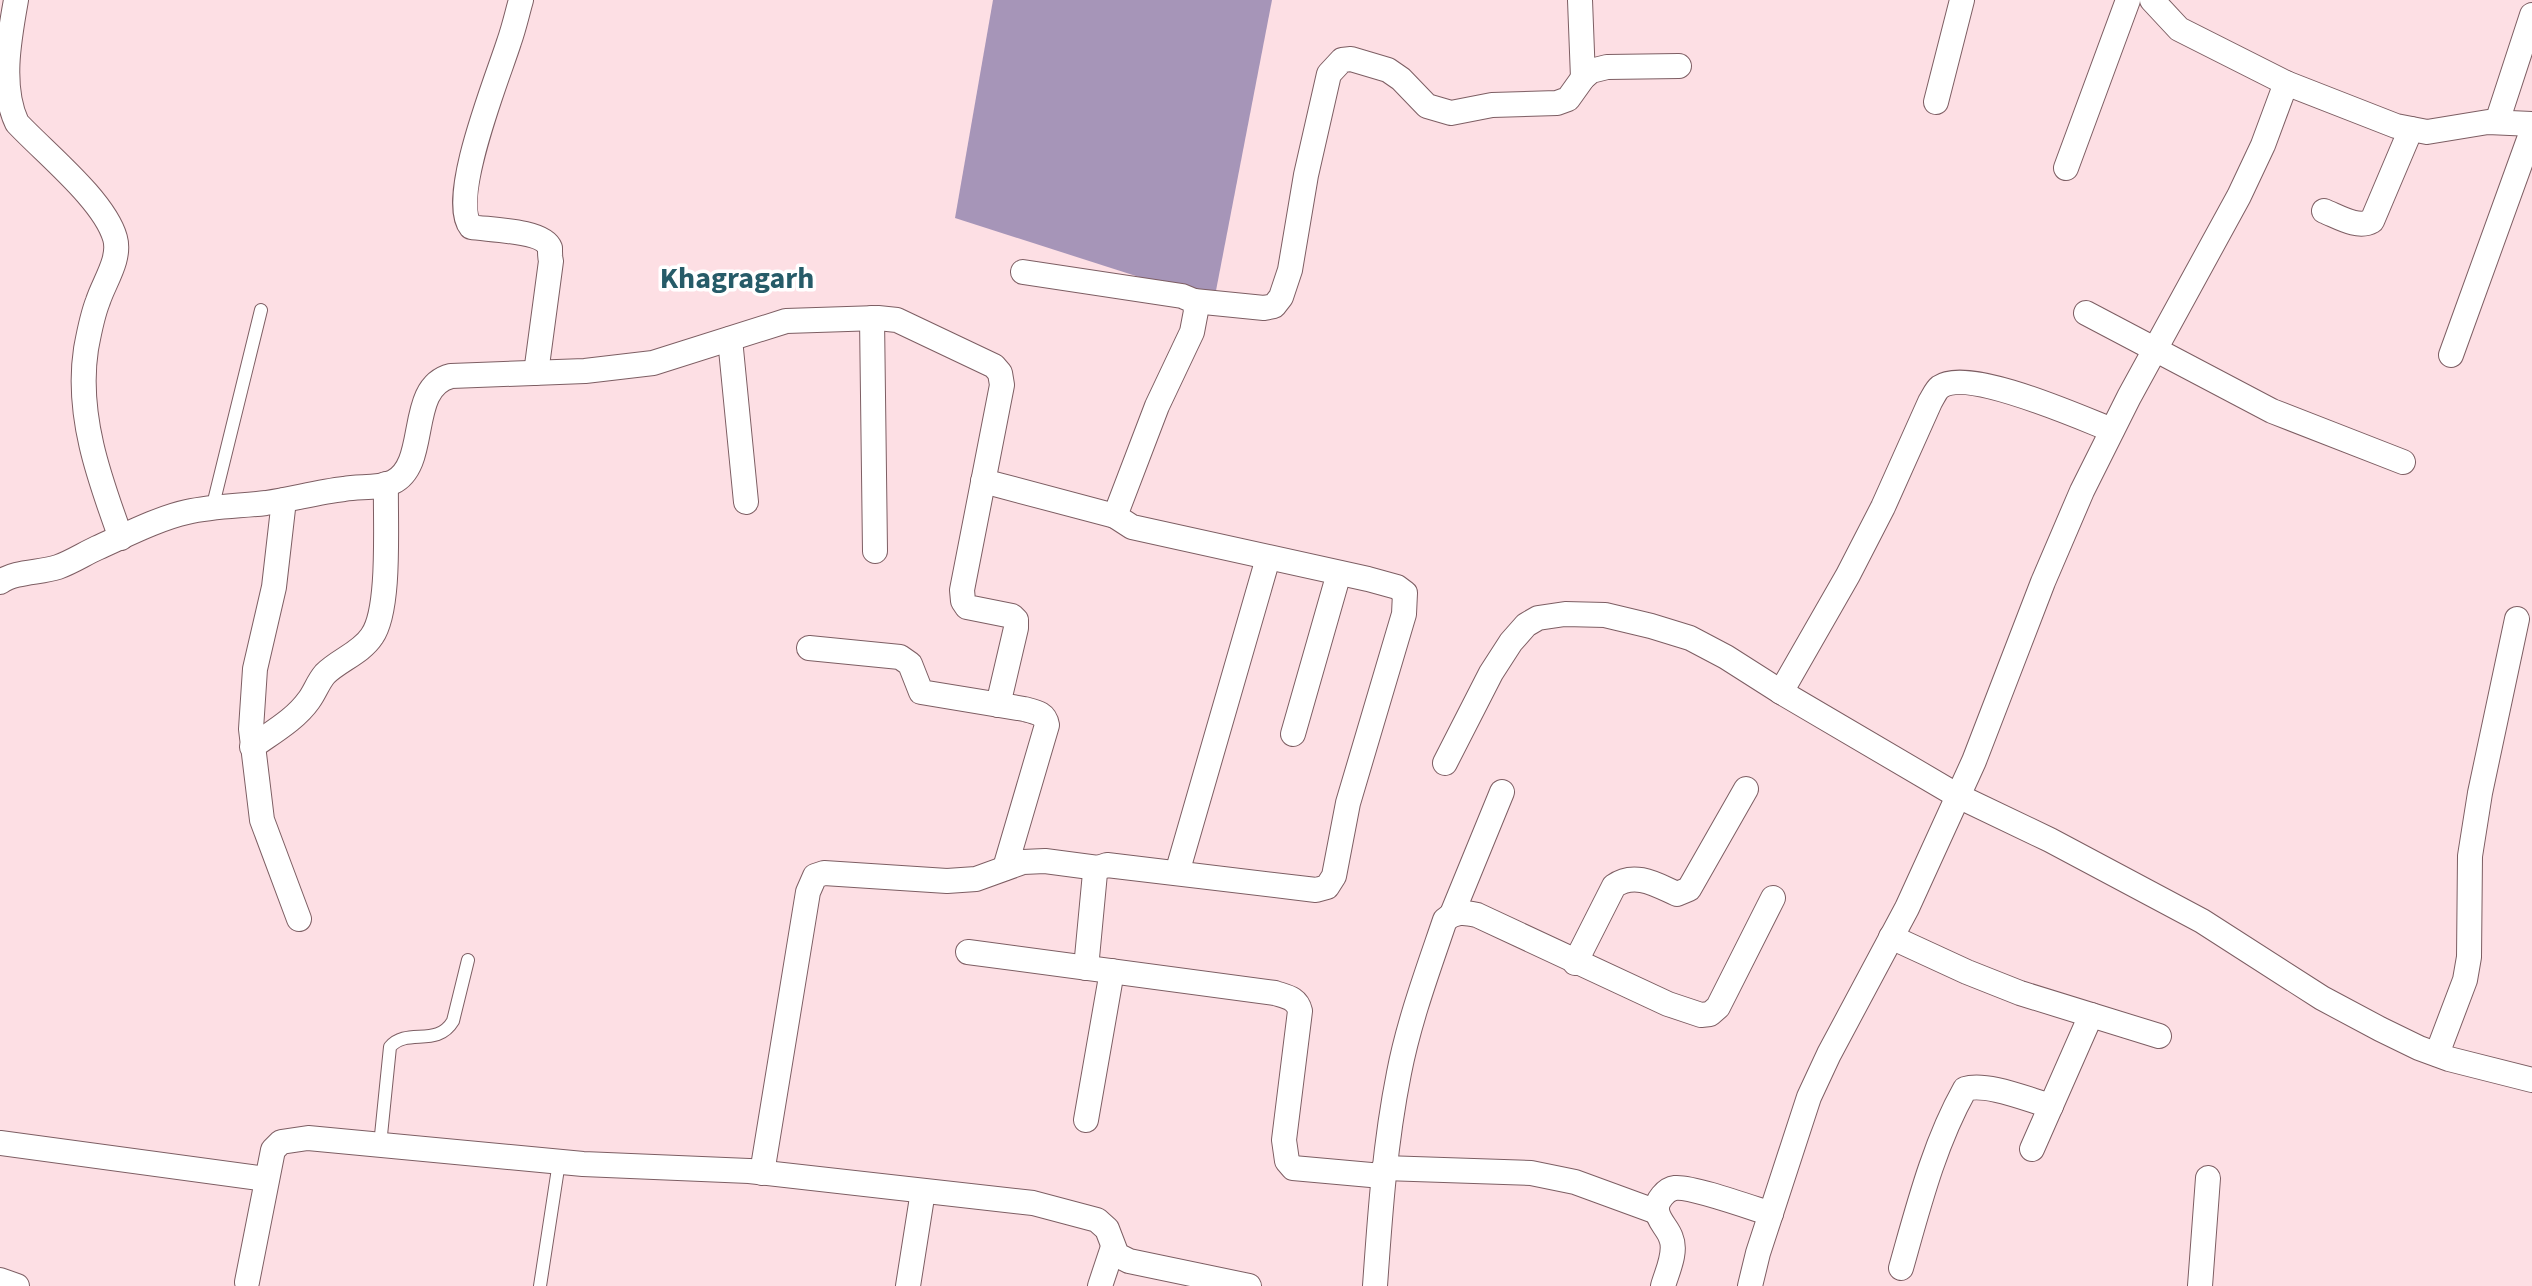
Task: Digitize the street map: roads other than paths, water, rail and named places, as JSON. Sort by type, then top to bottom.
[{"type":"street","points":[[16,0],[3,60],[10,111],[35,141],[78,183],[106,218],[117,248],[97,303],[86,350],[84,382],[85,415],[93,450],[121,538]]},
{"type":"street","points":[[521,0],[470,165],[465,213],[471,227],[533,235],[544,240],[550,249],[536,373]]},
{"type":"street","points":[[1580,0],[1583,78]]},
{"type":"street","points":[[1936,102],[1962,0]]},
{"type":"street","points":[[2066,168],[2128,0]]},
{"type":"street","points":[[2152,0],[2179,29],[2286,83],[2411,129],[2427,132],[2497,122],[2532,124]]},
{"type":"street","points":[[2497,122],[2532,15]]},
{"type":"street","points":[[1023,272],[1182,296],[1194,301],[1264,308],[1274,306],[1281,297],[1290,270],[1306,175],[1329,74],[1342,60],[1351,59],[1388,70],[1427,106],[1451,113],[1492,105],[1557,103],[1568,99],[1591,71],[1607,67],[1679,66]]},
{"type":"street","points":[[1750,1286],[1809,1097],[1907,908],[1974,761],[2043,582],[2082,491],[2239,196],[2263,145],[2286,83]]},
{"type":"street","points":[[2324,211],[2358,224],[2372,221],[2411,129]]},
{"type":"street","points":[[2451,355],[2532,131]]},
{"type":"street","points":[[1115,516],[1157,406],[1192,332],[1196,311],[1194,301]]},
{"type":"street","points":[[2086,313],[2272,411],[2403,462]]},
{"type":"street","points":[[872,318],[875,551]]},
{"type":"street","points":[[0,582],[62,566],[187,512],[386,484],[403,474],[409,464],[426,400],[433,385],[440,379],[585,371],[653,363],[786,321],[897,320],[994,366],[1000,373],[1002,385],[962,590],[967,607],[1012,616],[1016,620],[998,705]]},
{"type":"street","points":[[730,339],[746,502]]},
{"type":"street","points":[[1781,692],[1855,561],[1939,388],[1964,382],[1988,386],[2020,394],[2112,430]]},
{"type":"street","points":[[762,1173],[808,892],[815,876],[824,873],[947,881],[976,879],[1023,862],[1045,861],[1098,868],[1107,865],[1316,890],[1327,887],[1334,876],[1348,803],[1404,614],[1405,593],[1397,587],[1132,527],[1115,516],[983,481]]},
{"type":"street","points":[[252,747],[309,701],[319,681],[330,669],[374,634],[383,607],[386,484]]},
{"type":"street","points":[[284,500],[274,587],[255,669],[251,707],[252,747],[262,820],[299,919]]},
{"type":"street","points":[[1177,873],[1268,558]]},
{"type":"street","points":[[1293,734],[1339,573]]},
{"type":"street","points":[[1445,763],[1491,673],[1526,625],[1538,618],[1565,614],[1605,615],[1651,626],[1690,638],[1726,657],[1958,796],[2050,840],[2202,921],[2322,998],[2380,1029],[2437,1054],[2532,1080]]},
{"type":"street","points":[[2437,1054],[2465,980],[2469,957],[2470,856],[2480,793],[2517,619]]},
{"type":"street","points":[[809,648],[900,657],[910,664],[921,692],[1039,713],[1046,719],[1047,725],[1005,868]]},
{"type":"street","points":[[1575,963],[1614,886],[1631,879],[1645,880],[1677,894],[1689,889],[1746,789]]},
{"type":"street","points":[[1375,1286],[1383,1172],[1399,1071],[1414,1011],[1445,920],[1452,914],[1502,792]]},
{"type":"street","points":[[1086,968],[1098,868]]},
{"type":"street","points":[[1452,914],[1463,912],[1477,915],[1575,963],[1668,1004],[1701,1015],[1710,1014],[1718,1007],[1773,898]]},
{"type":"street","points":[[1891,937],[2020,993],[2159,1036]]},
{"type":"street","points":[[968,952],[1275,993],[1292,998],[1300,1011],[1284,1140],[1287,1161],[1293,1168],[1531,1173],[1575,1182],[1657,1212],[1671,1236],[1673,1248],[1663,1286]]},
{"type":"street","points":[[1086,1120],[1112,971]]},
{"type":"street","points":[[2032,1149],[2091,1015]]},
{"type":"street","points":[[1901,1268],[1927,1177],[1965,1089],[1973,1086],[1985,1088],[2051,1106]]},
{"type":"street","points":[[247,1282],[273,1150],[281,1142],[308,1138],[559,1162],[762,1173],[1033,1203],[1097,1220],[1107,1229],[1117,1255],[1157,1276],[1249,1286]]},
{"type":"street","points":[[0,1143],[266,1179]]},
{"type":"street","points":[[2200,1286],[2208,1178]]},
{"type":"street","points":[[1657,1212],[1659,1200],[1668,1191],[1678,1188],[1771,1214]]},
{"type":"street","points":[[908,1286],[923,1191]]},
{"type":"street","points":[[1100,1286],[1113,1247]]},
{"type":"street","points":[[0,1280],[17,1286]]},
{"type":"lane","points":[[212,509],[261,310]]},
{"type":"lane","points":[[380,1145],[390,1047],[398,1040],[438,1035],[448,1029],[453,1021],[468,960]]},
{"type":"lane","points":[[540,1286],[559,1162]]},
{"type":"district","name":"Khagragarh","points":[[737,278]]}]
